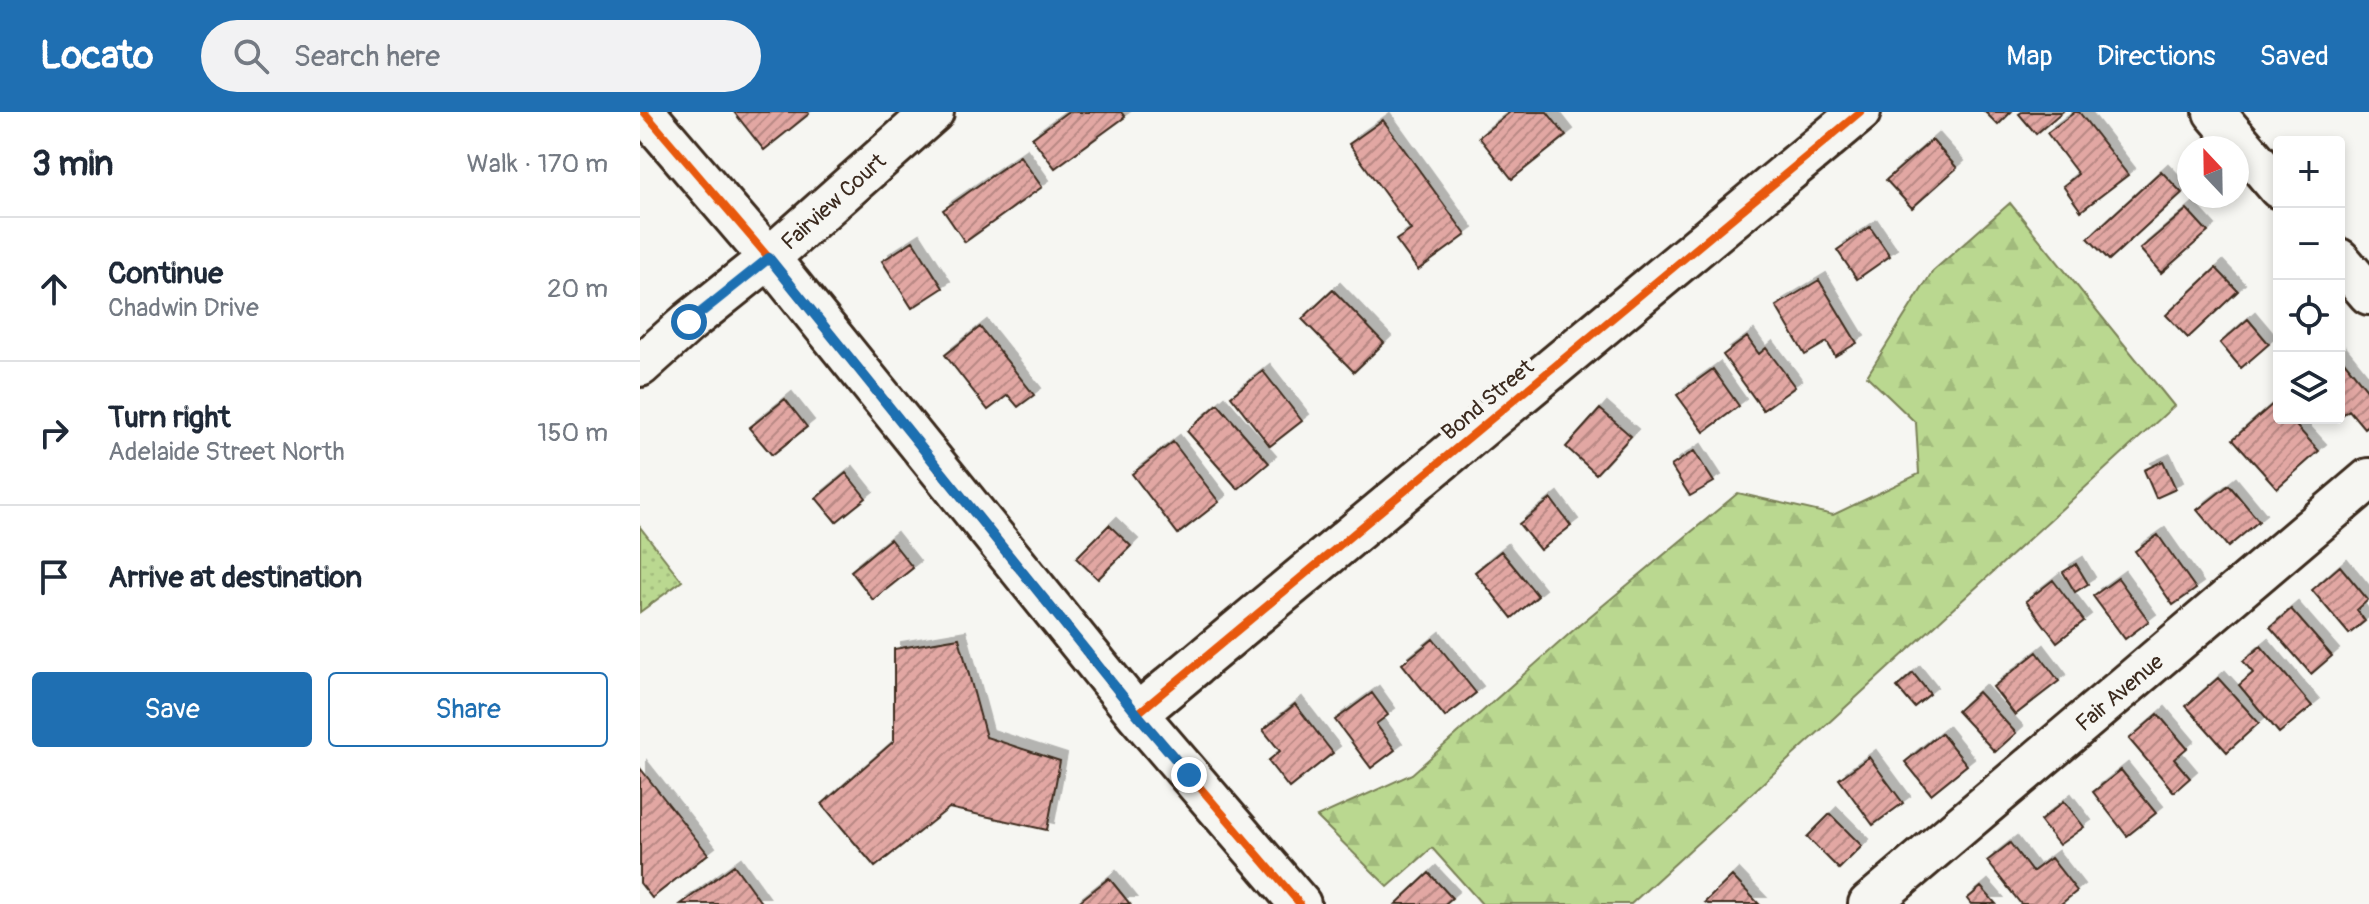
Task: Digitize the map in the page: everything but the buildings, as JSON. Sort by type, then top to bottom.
[{"type":"street","points":[[644,112],[769,258],[1137,714],[1300,904]]},
{"type":"street","name":"Fairview Court","points":[[640,366],[769,258],[933,112]]},
{"type":"street","name":"Bond Street","points":[[1137,714],[1860,112]]},
{"type":"street","points":[[2214,112],[2273,181]]},
{"type":"street","points":[[2345,266],[2369,294]]},
{"type":"street","name":"Fair Avenue","points":[[1869,904],[2369,479]]},
{"type":"green space","points":[[2010,203],[2174,406],[1631,904],[1482,904],[1432,848],[1388,887],[1317,817],[1412,774],[1577,627],[1738,493],[1833,515],[1919,474],[1916,423],[1867,376],[1933,271]]},
{"type":"green space","points":[[640,527],[682,581],[640,612]]},
{"type":"cycle path","points":[[644,112],[769,258],[1137,714],[1300,904]]},
{"type":"cycle path","points":[[1137,714],[1860,112]]},
{"type":"route","points":[[689,322],[769,258],[1189,775]]}]
